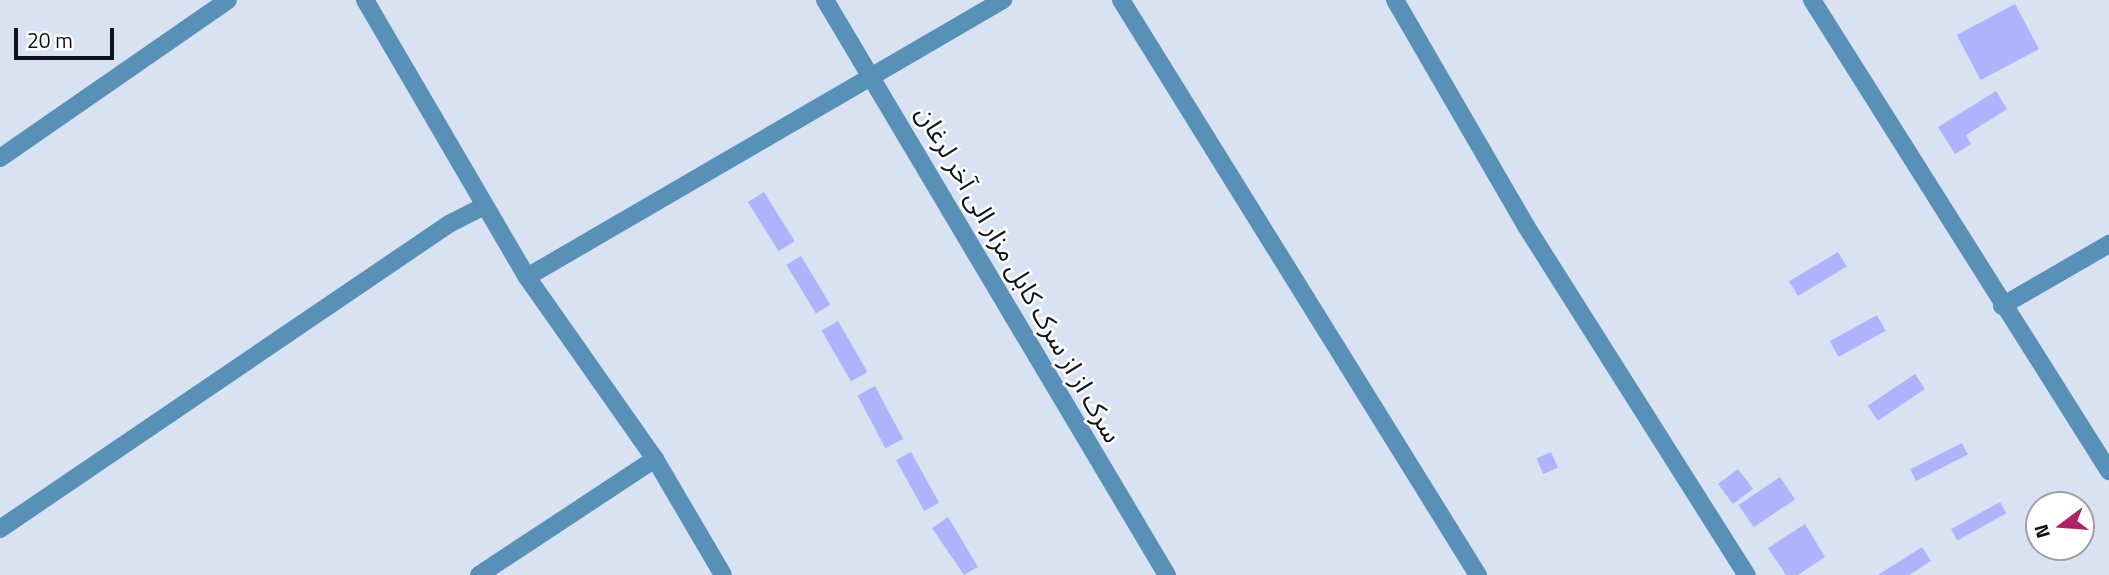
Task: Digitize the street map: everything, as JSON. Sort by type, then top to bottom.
[{"type":"street","points":[[0,158],[228,0]]},
{"type":"street","points":[[365,0],[527,277],[655,458],[723,575]]},
{"type":"street","name":"سرک از از سرک کابل مزار الی آخر لرغان","points":[[825,0],[1167,575]]},
{"type":"street","points":[[527,277],[874,80],[1003,0]]},
{"type":"street","points":[[1121,0],[1478,575]]},
{"type":"street","points":[[1395,0],[1526,226],[1747,575]]},
{"type":"street","points":[[1812,0],[2109,471]]},
{"type":"street","points":[[0,529],[449,223],[484,206]]},
{"type":"street","points":[[2003,306],[2109,244]]},
{"type":"street","points":[[479,575],[655,458]]},
{"type":"building","points":[[2015,4],[2039,49],[1981,80],[1957,35]]},
{"type":"building","points":[[1996,91],[2007,109],[1966,135],[1971,144],[1955,154],[1938,127]]},
{"type":"building","points":[[764,192],[795,241],[779,251],[748,202]]},
{"type":"building","points":[[1838,252],[1847,267],[1798,296],[1789,281]]},
{"type":"building","points":[[801,256],[830,305],[816,314],[786,265]]},
{"type":"building","points":[[1877,315],[1886,331],[1838,357],[1830,341]]},
{"type":"building","points":[[838,321],[868,372],[851,382],[822,330]]},
{"type":"building","points":[[1915,374],[1925,389],[1878,421],[1868,406]]},
{"type":"building","points":[[875,386],[903,439],[886,448],[857,395]]},
{"type":"building","points":[[1962,443],[1968,455],[1916,481],[1910,469]]},
{"type":"building","points":[[911,452],[939,503],[924,511],[896,460]]},
{"type":"building","points":[[1551,452],[1558,468],[1543,474],[1536,459]]},
{"type":"building","points":[[1738,469],[1753,489],[1733,504],[1718,484]]},
{"type":"building","points":[[1780,477],[1795,499],[1754,527],[1739,505]]},
{"type":"building","points":[[2000,502],[2006,513],[1957,541],[1951,529]]},
{"type":"building","points":[[948,517],[978,567],[964,575],[932,528]]},
{"type":"building","points":[[1805,524],[1825,557],[1798,575],[1786,575],[1768,548]]},
{"type":"building","points":[[1922,547],[1931,561],[1909,575],[1878,575]]}]
